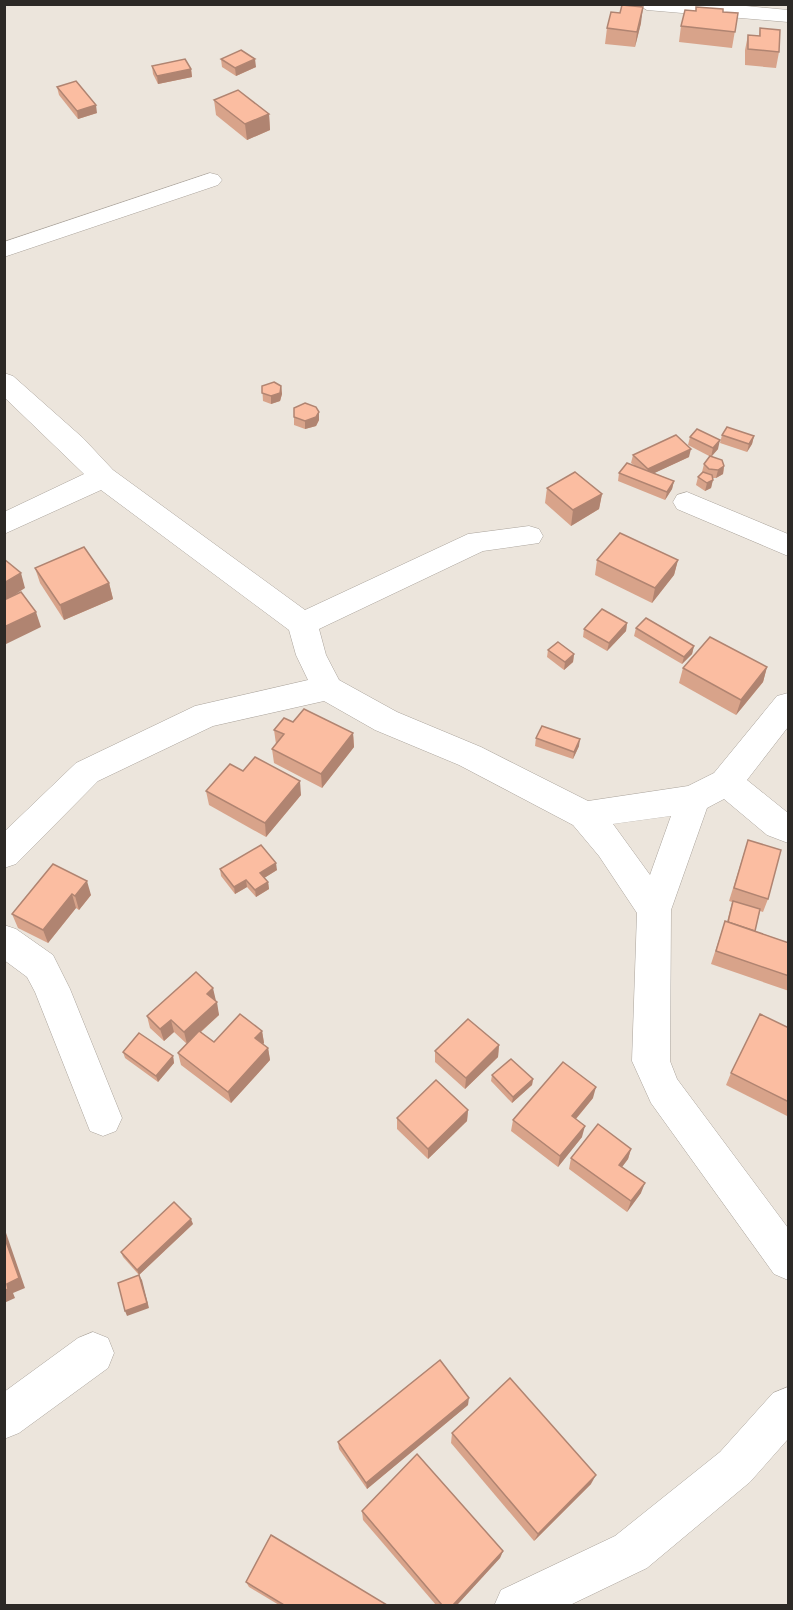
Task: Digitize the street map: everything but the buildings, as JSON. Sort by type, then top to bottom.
[{"type":"street","points":[[647,4],[789,16]]},
{"type":"street","points":[[4,250],[210,180]]},
{"type":"street","points":[[4,382],[73,445],[103,477],[303,624],[310,655],[328,688],[386,721],[470,756],[585,815],[611,846],[654,910]]},
{"type":"street","points":[[4,524],[103,477]]},
{"type":"street","points":[[687,502],[789,546]]},
{"type":"street","points":[[303,624],[478,541],[529,536]]},
{"type":"street","points":[[4,854],[87,772],[206,715],[328,688]]},
{"type":"street","points":[[585,815],[694,799],[726,782],[789,705]]},
{"type":"street","points":[[726,782],[779,825],[789,829]]},
{"type":"street","points":[[694,799],[654,910],[651,1061],[664,1091],[789,1260]]},
{"type":"street","points":[[4,940],[40,966],[52,989],[103,1118]]},
{"type":"street","points":[[4,1418],[93,1353]]},
{"type":"street","points":[[517,1605],[631,1552],[735,1467],[789,1408]]}]
